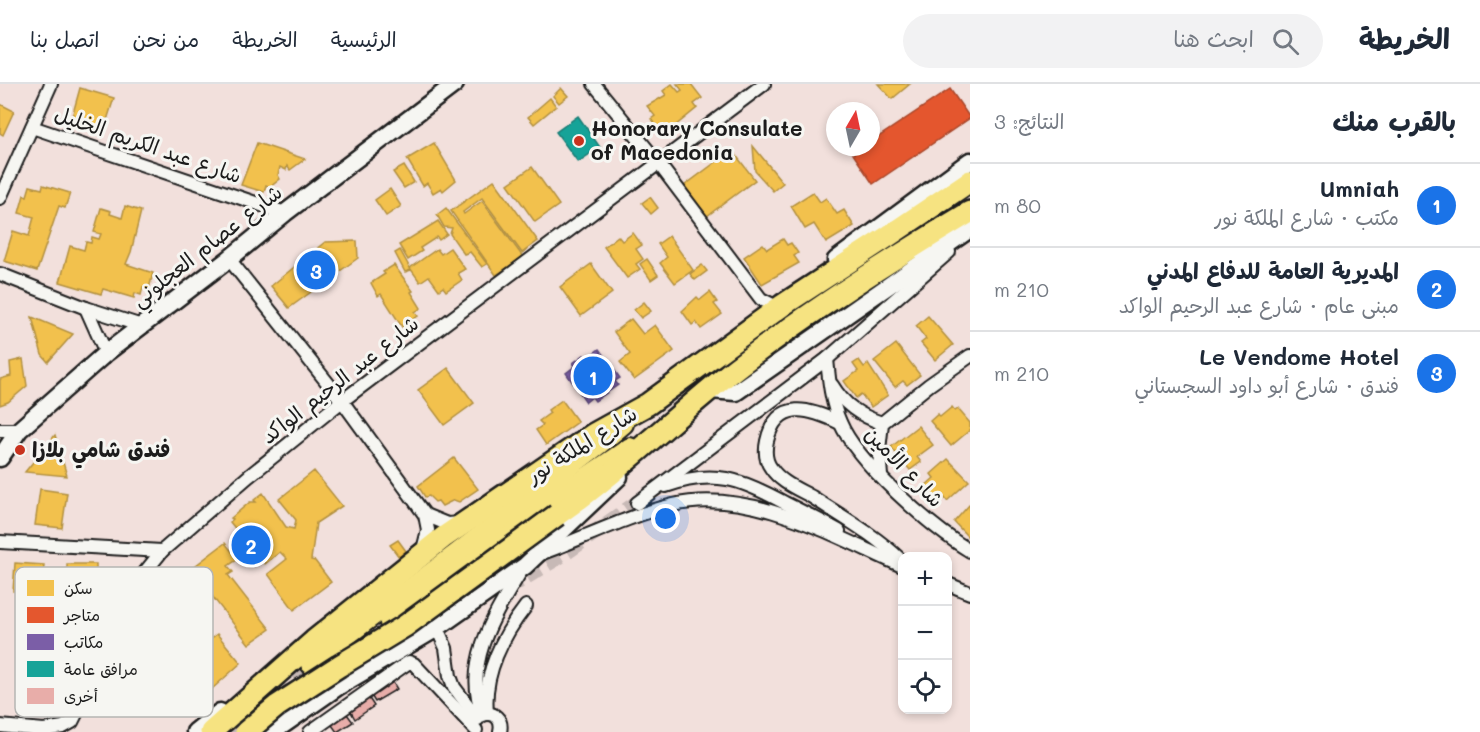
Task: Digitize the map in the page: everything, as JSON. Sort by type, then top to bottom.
[{"type":"highway","name":"شارع الملكة نور","points":[[211,732],[314,641],[463,523],[594,434],[648,404],[783,305],[970,181]]},
{"type":"highway","name":"شارع الملكة نور","points":[[246,732],[277,706],[405,626],[557,515],[604,479],[688,407],[785,333],[902,252],[970,212]]},
{"type":"main road","points":[[310,664],[599,445],[648,404]]},
{"type":"main road","points":[[389,623],[567,490],[688,407]]},
{"type":"street","points":[[0,198],[3,182],[32,127],[51,84]]},
{"type":"street","name":"شارع عصام العجلوني","points":[[0,458],[19,430],[106,352],[455,84]]},
{"type":"street","points":[[594,84],[660,164],[755,292],[761,299],[775,306],[783,305],[844,253],[970,161]]},
{"type":"street","name":"شارع عبد الرحيم الواكد","points":[[149,567],[162,551],[249,476],[342,401],[764,84]]},
{"type":"street","name":"شارع عبد الكريم الخليل","points":[[32,127],[285,213]]},
{"type":"street","points":[[710,390],[736,392],[970,231]]},
{"type":"street","points":[[898,561],[759,489],[733,480],[704,477],[685,479],[665,486],[637,503],[827,359],[970,231]]},
{"type":"street","points":[[229,259],[342,401],[425,515],[428,530],[422,555]]},
{"type":"street","points":[[0,274],[86,308],[142,326]]},
{"type":"street","points":[[752,329],[757,315],[758,299],[755,292]]},
{"type":"street","points":[[86,308],[106,352]]},
{"type":"street","points":[[881,476],[879,433],[882,423],[928,385],[970,356]]},
{"type":"street","name":"شارع الأمين","points":[[827,359],[829,381],[840,423],[848,438],[881,476],[936,527],[970,551]]},
{"type":"street","points":[[829,381],[845,403],[856,412],[882,423]]},
{"type":"street","points":[[273,732],[339,686],[437,628],[531,561],[596,501],[688,407]]},
{"type":"street","points":[[840,423],[810,410],[798,410],[781,416],[773,426],[768,439],[766,452],[770,467],[788,483],[873,537],[898,560]]},
{"type":"street","points":[[0,430],[19,430]]},
{"type":"street","points":[[480,722],[476,685],[482,645],[491,623],[531,561],[651,511],[700,502],[725,502],[751,506],[800,522],[898,562]]},
{"type":"street","points":[[425,515],[447,524],[463,523]]},
{"type":"street","points":[[0,542],[162,551]]},
{"type":"street","points":[[952,586],[970,593]]},
{"type":"street","points":[[480,722],[494,662],[510,627],[526,606]]},
{"type":"street","points":[[437,628],[446,648],[454,687],[480,722]]},
{"type":"street","points":[[195,732],[314,641]]},
{"type":"street","points":[[310,732],[409,662],[480,722]]},
{"type":"street","points":[[480,722],[496,716],[501,731]]},
{"type":"street","name":"شارع عبد الرحيم الواكد","points":[[0,726],[44,730],[63,727],[72,722],[74,717]]},
{"type":"building: سكن","points":[[672,84],[679,92],[682,90],[677,84],[691,84],[702,98],[694,104],[697,108],[664,135],[651,119],[655,116],[647,106],[666,95],[663,91]]},
{"type":"building: سكن","points":[[878,84],[910,84],[892,99]]},
{"type":"building: سكن","points":[[80,88],[114,98],[103,133],[70,124]]},
{"type":"building: سكن","points":[[561,88],[568,96],[559,103],[553,96]]},
{"type":"building: سكن","points":[[550,98],[556,106],[534,124],[528,117]]},
{"type":"building: سكن","points":[[0,104],[14,111],[3,135],[0,133]]},
{"type":"building: سكن","points":[[257,143],[305,159],[290,170],[287,166],[286,170],[280,167],[278,175],[280,179],[270,187],[266,185],[264,192],[241,185]]},
{"type":"building: سكن","points":[[434,143],[456,180],[443,191],[441,188],[433,193],[427,183],[423,186],[407,159]]},
{"type":"building: سكن","points":[[753,146],[783,183],[773,191],[755,171]]},
{"type":"building: سكن","points":[[732,150],[755,180],[707,216],[684,186]]},
{"type":"building: سكن","points":[[404,166],[414,182],[404,188],[393,172]]},
{"type":"building: سكن","points":[[532,167],[559,205],[535,222],[508,184]]},
{"type":"building: سكن","points":[[494,180],[538,241],[522,253],[482,198],[463,212],[464,214],[482,201],[523,257],[496,275],[451,211]]},
{"type":"building: سكن","points":[[43,185],[70,193],[65,208],[59,206],[37,271],[4,261],[13,231],[29,236],[34,217],[19,213],[24,195],[27,196],[30,186],[42,189]]},
{"type":"building: سكن","points":[[390,189],[401,206],[386,216],[375,200]]},
{"type":"building: سكن","points":[[813,192],[820,202],[826,198],[837,214],[844,210],[854,226],[826,243],[814,224],[805,229],[791,206]]},
{"type":"building: سكن","points":[[650,197],[658,208],[651,214],[642,203]]},
{"type":"building: سكن","points":[[125,206],[141,211],[126,264],[153,273],[149,289],[143,287],[141,295],[135,293],[134,298],[103,289],[101,294],[60,282],[70,246],[84,250],[86,242],[91,243],[92,237],[99,239],[101,234],[94,232],[101,208],[122,218]]},
{"type":"building: سكن","points":[[446,208],[487,264],[482,267],[470,252],[464,254],[450,234],[452,228],[444,227],[437,215]]},
{"type":"building: سكن","points":[[438,221],[447,234],[439,240],[437,237],[420,248],[422,251],[408,260],[399,245]]},
{"type":"building: سكن","points":[[633,233],[642,245],[636,249],[643,259],[636,264],[640,269],[627,278],[604,247],[618,236],[622,241]]},
{"type":"building: سكن","points":[[669,236],[693,270],[675,283],[660,263],[667,257],[658,244]]},
{"type":"building: سكن","points":[[783,239],[787,245],[791,243],[798,253],[794,256],[799,263],[762,284],[744,257],[763,244],[767,249]]},
{"type":"building: سكن","points":[[357,241],[358,258],[289,308],[271,286],[325,242]]},
{"type":"building: سكن","points":[[450,248],[465,269],[458,273],[462,280],[446,291],[443,287],[439,290],[429,276],[420,282],[410,268],[437,249],[441,254]]},
{"type":"building: سكن","points":[[400,250],[411,270],[405,272],[395,253]]},
{"type":"building: سكن","points":[[647,259],[658,275],[651,280],[640,264]]},
{"type":"building: سكن","points":[[591,264],[612,293],[581,316],[560,287]]},
{"type":"building: سكن","points":[[394,265],[413,291],[411,292],[421,308],[415,312],[418,316],[402,327],[381,294],[378,296],[371,283]]},
{"type":"building: سكن","points":[[702,265],[707,271],[695,280],[690,274]]},
{"type":"building: سكن","points":[[710,292],[717,302],[714,304],[722,314],[701,329],[696,322],[692,325],[682,311],[697,297],[700,300]]},
{"type":"building: سكن","points":[[644,302],[651,311],[641,318],[634,310]]},
{"type":"building: سكن","points":[[928,316],[953,345],[935,360],[921,343],[926,339],[916,326]]},
{"type":"building: سكن","points":[[32,317],[73,334],[48,362],[42,355]]},
{"type":"building: سكن","points":[[631,319],[643,334],[655,325],[674,351],[634,380],[620,362],[630,354],[614,332]]},
{"type":"building: سكن","points":[[896,344],[920,375],[907,385],[903,381],[895,387],[874,361]]},
{"type":"building: سكن","points":[[23,359],[27,386],[8,402],[0,405],[0,379],[11,376],[10,362]]},
{"type":"building: سكن","points":[[859,360],[864,367],[868,364],[888,395],[871,407],[861,394],[856,398],[844,381],[858,371],[853,364]]},
{"type":"building: سكن","points":[[448,368],[474,403],[444,425],[418,390]]},
{"type":"building: سكن","points":[[562,400],[578,422],[546,445],[536,430],[543,425],[539,421],[550,413],[548,410]]},
{"type":"building: سكن","points":[[952,407],[955,411],[958,409],[970,423],[970,430],[951,446],[930,421],[938,414],[940,417]]},
{"type":"building: سكن","points":[[918,426],[933,445],[917,457],[921,462],[910,470],[891,447]]},
{"type":"building: سكن","points":[[55,435],[67,476],[25,472]]},
{"type":"building: سكن","points":[[454,458],[478,489],[459,502],[454,500],[442,506],[429,496],[425,497],[418,486]]},
{"type":"building: سكن","points":[[948,459],[969,481],[947,501],[944,497],[938,502],[924,487],[934,478],[931,474]]},
{"type":"building: سكن","points":[[314,471],[342,506],[316,523],[311,560],[315,561],[331,582],[294,610],[268,574],[287,559],[280,552],[265,564],[242,532],[238,532],[230,522],[233,519],[231,518],[250,502],[256,502],[254,500],[263,493],[286,527],[294,529],[296,520],[279,499]]},
{"type":"building: سكن","points":[[40,489],[67,493],[62,528],[35,525]]},
{"type":"building: سكن","points":[[970,504],[970,536],[968,537],[954,522]]},
{"type":"building: سكن","points":[[398,540],[406,551],[399,557],[390,545]]},
{"type":"building: سكن","points":[[225,543],[238,559],[228,566],[233,572],[228,575],[270,629],[249,644],[213,597],[213,567],[194,567]]},
{"type":"building: سكن","points":[[15,563],[44,565],[44,567],[15,567],[15,591],[13,591]]},
{"type":"building: سكن","points":[[67,564],[96,564],[96,567],[67,567]]},
{"type":"building: سكن","points":[[217,634],[241,663],[213,688],[213,637]]},
{"type":"building: متاجر","points":[[950,89],[970,118],[873,184],[854,156],[880,156],[880,136]]},
{"type":"building: مكاتب","points":[[599,349],[620,378],[615,381],[618,385],[595,401],[592,397],[586,402],[566,373],[575,366],[573,363],[584,355],[587,358]]},
{"type":"building: مرافق عامة","name":"Honorary Consulate of Macedonia","points":[[578,116],[602,150],[596,155],[593,152],[578,162],[556,132]]},
{"type":"building: أخرى","points":[[392,681],[397,689],[375,702],[370,694]]},
{"type":"building: أخرى","points":[[368,697],[374,706],[355,719],[350,710]]},
{"type":"building: أخرى","points":[[347,714],[353,722],[337,732],[332,725]]},
{"type":"tunnel","points":[[506,589],[568,551],[637,503]]},
{"type":"tunnel","points":[[232,732],[310,664]]},
{"type":"place","name":"Honorary Consulate of Macedonia","points":[[579,141]]},
{"type":"place","name":"Le Vendome Hotel","points":[[316,270]]},
{"type":"place","name":"Umniah","points":[[593,376]]},
{"type":"place","name":"فندق شامي بلازا","points":[[20,450]]},
{"type":"place","name":"المديرية العامة للدفاع المدني","points":[[251,545]]}]
